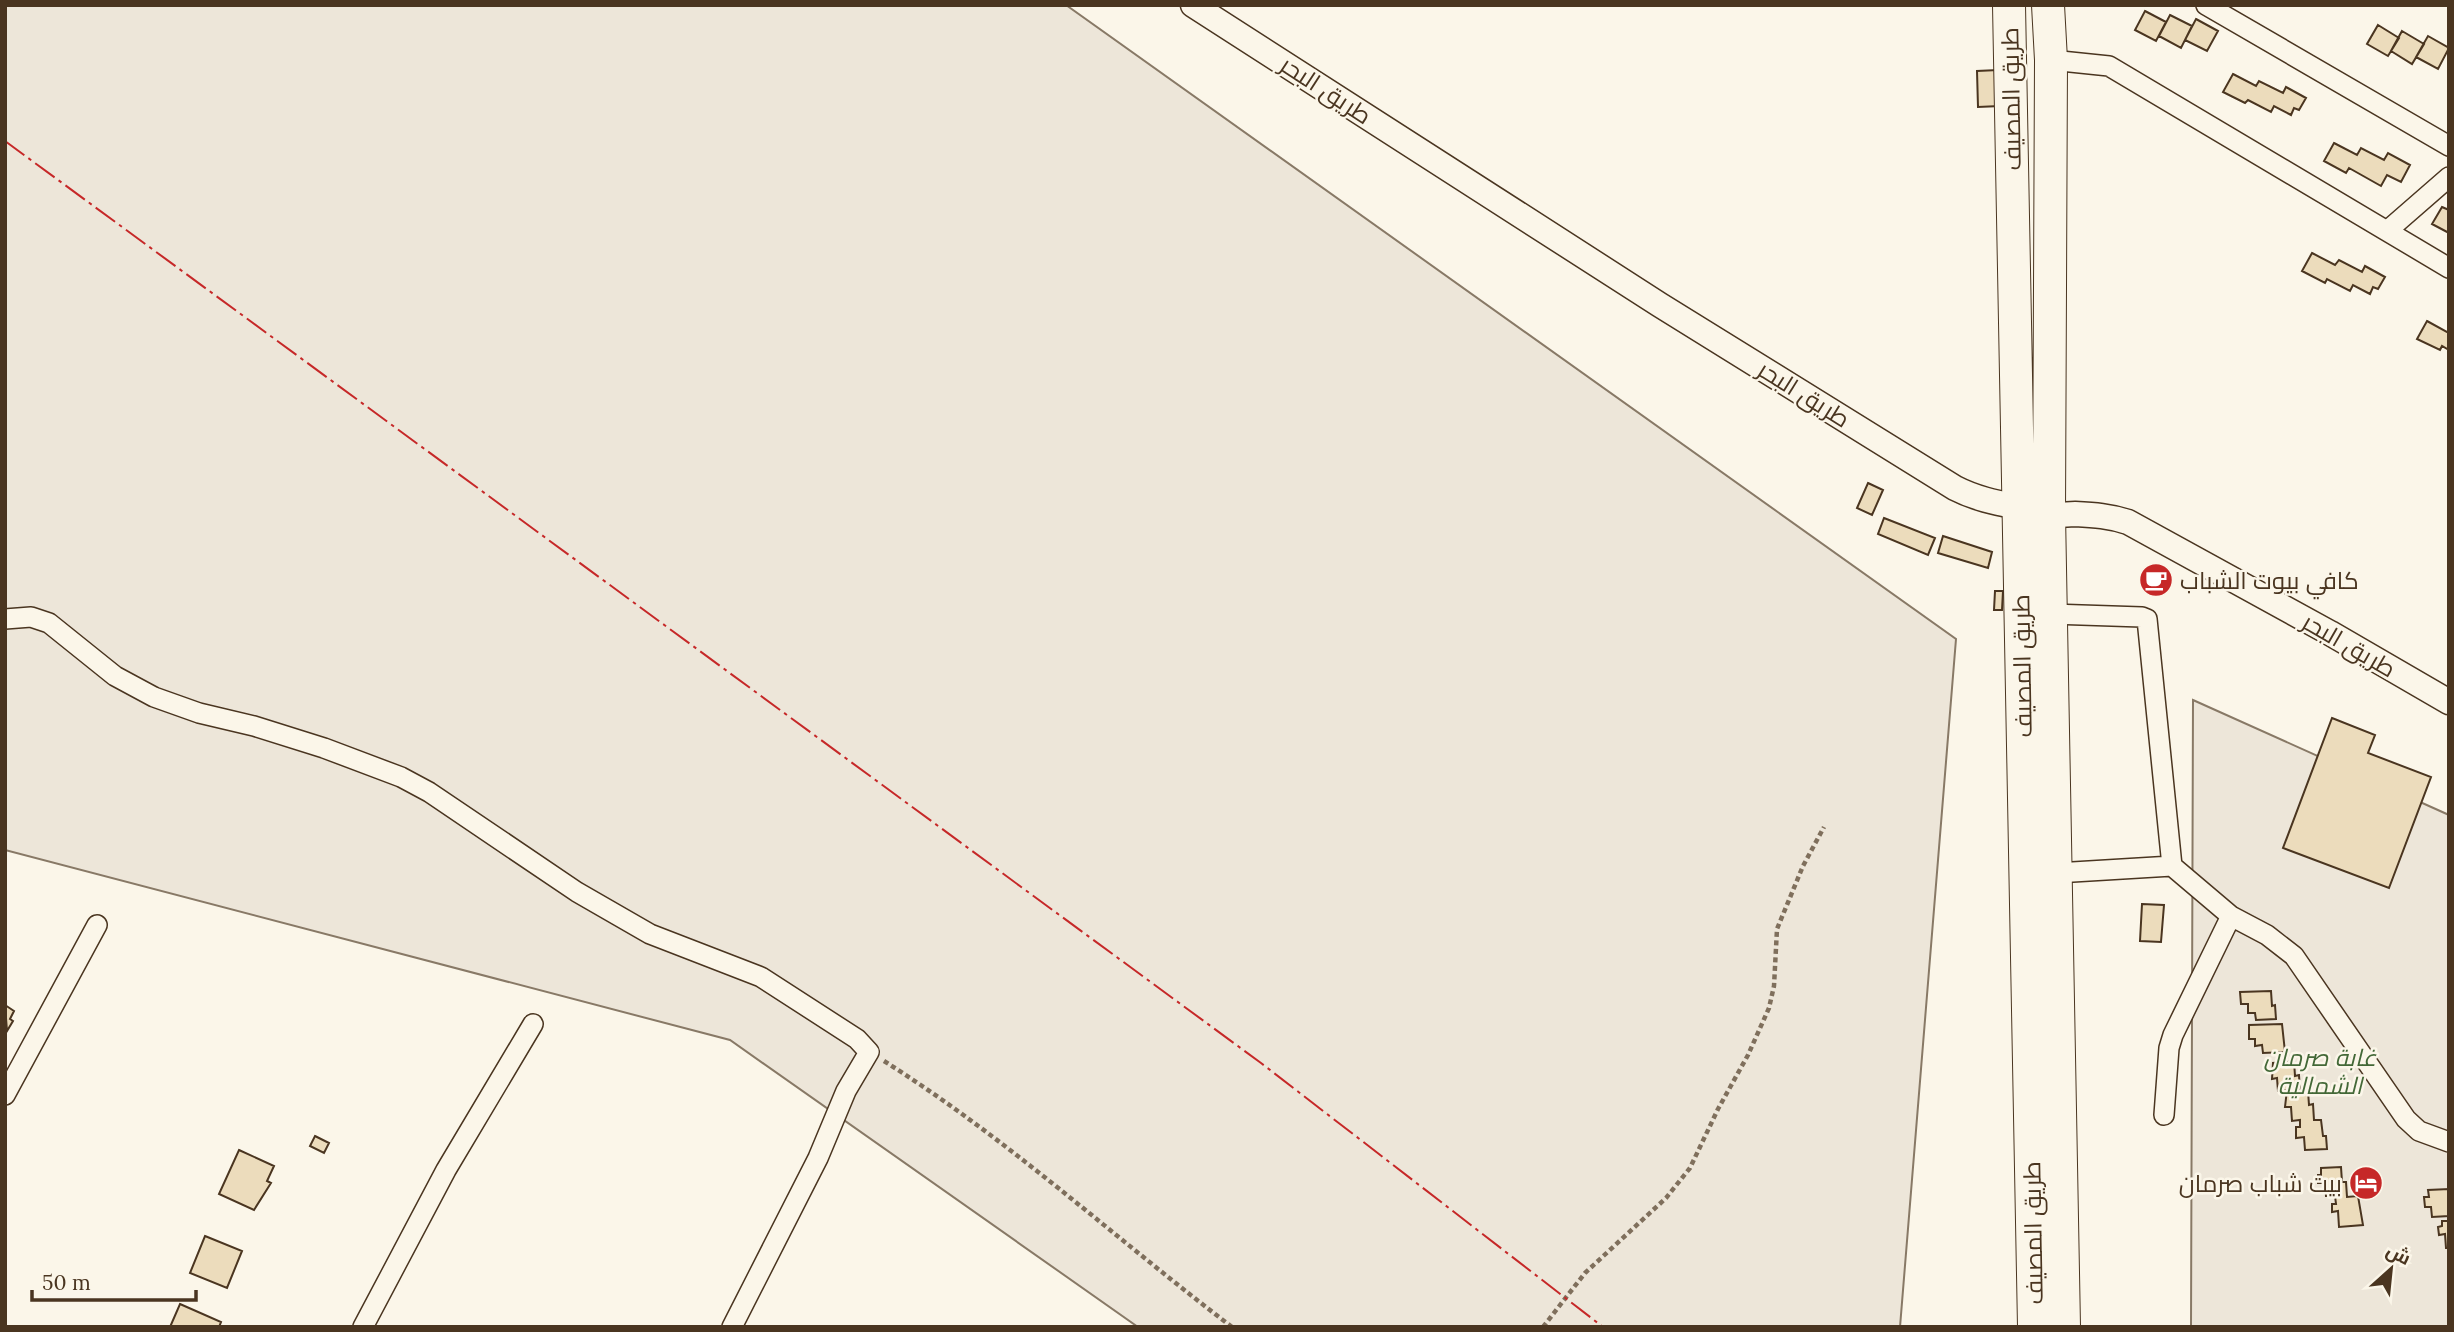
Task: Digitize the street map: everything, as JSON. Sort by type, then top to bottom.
[{"type":"main road","name":"طريق المصيف","points":[[2009,5],[2034,511],[2051,614],[2064,1327]]},
{"type":"main road","name":"طريق المصيف","points":[[2034,1327],[2034,511],[2051,60],[2048,5]]},
{"type":"street","name":"طريق البحر","points":[[1193,5],[1648,298],[1955,488],[1978,497],[2034,511],[2105,516],[2139,527],[2449,702]]},
{"type":"street","points":[[2206,5],[2449,146]]},
{"type":"street","points":[[2051,60],[2109,66],[2449,268]]},
{"type":"street","points":[[2387,231],[2449,177]]},
{"type":"street","points":[[2051,614],[2147,619],[2172,866]]},
{"type":"street","points":[[5,619],[31,617],[49,623],[115,676],[154,696],[199,713],[254,726],[324,748],[401,777],[429,792],[577,892],[650,934],[761,977],[858,1039],[869,1052],[846,1091],[818,1158],[732,1327]]},
{"type":"street","points":[[2056,873],[2172,866],[2231,916],[2267,935],[2294,956],[2406,1119],[2419,1131],[2449,1142]]},
{"type":"street","points":[[2164,1115],[2169,1048],[2173,1035],[2231,916]]},
{"type":"street","points":[[5,1095],[97,925]]},
{"type":"street","points":[[363,1327],[446,1170],[533,1024]]},
{"type":"path","points":[[1543,1327],[1585,1273],[1666,1198],[1690,1168],[1769,1008],[1774,986],[1777,929],[1803,866],[1824,827]]},
{"type":"path","points":[[869,1052],[911,1078],[1015,1154],[1232,1327]]},
{"type":"green space","points":[[5,5],[1066,5],[1956,639],[1900,1327],[1138,1327],[730,1040],[5,850]]},
{"type":"green space","name":"غابة صرمان الشمالية","points":[[2193,700],[2449,815],[2449,1327],[2191,1327]]},
{"type":"building","points":[[2145,11],[2166,22],[2156,41],[2135,30]]},
{"type":"building","points":[[2170,15],[2192,26],[2181,48],[2159,36]]},
{"type":"building","points":[[2196,19],[2218,31],[2207,51],[2185,40]]},
{"type":"building","points":[[2378,25],[2399,38],[2388,56],[2367,44]]},
{"type":"building","points":[[2402,31],[2424,44],[2412,64],[2391,51]]},
{"type":"building","points":[[2428,36],[2449,48],[2438,69],[2416,57]]},
{"type":"building","points":[[1998,70],[2000,106],[1978,107],[1977,71]]},
{"type":"building","points":[[2233,74],[2256,86],[2259,81],[2283,93],[2286,87],[2306,98],[2299,110],[2294,108],[2291,115],[2274,106],[2271,112],[2248,100],[2245,103],[2223,92]]},
{"type":"building","points":[[2334,143],[2357,155],[2361,148],[2384,160],[2388,153],[2410,165],[2401,182],[2387,175],[2381,186],[2349,168],[2346,173],[2324,161]]},
{"type":"building","points":[[2442,207],[2449,210],[2449,233],[2432,224]]},
{"type":"building","points":[[2312,253],[2335,265],[2339,260],[2362,272],[2365,266],[2385,277],[2378,289],[2373,287],[2370,294],[2353,285],[2350,291],[2327,279],[2325,283],[2302,271]]},
{"type":"building","points":[[2427,321],[2449,333],[2449,350],[2442,346],[2440,350],[2417,339]]},
{"type":"building","points":[[1868,483],[1883,490],[1872,515],[1857,508]]},
{"type":"building","points":[[1884,518],[1935,538],[1928,555],[1878,534]]},
{"type":"building","points":[[1943,536],[1992,552],[1988,568],[1938,553]]},
{"type":"building","points":[[1995,591],[2003,591],[2002,610],[1994,610]]},
{"type":"building","points":[[2332,718],[2375,735],[2368,753],[2431,777],[2389,888],[2283,848]]},
{"type":"building","points":[[2142,904],[2164,905],[2161,942],[2140,941]]},
{"type":"building","points":[[2271,991],[2276,1019],[2256,1020],[2255,1013],[2248,1013],[2248,1004],[2241,1004],[2240,992]]},
{"type":"building","points":[[5,1005],[14,1011],[10,1019],[13,1021],[7,1031]]},
{"type":"building","points":[[2282,1024],[2285,1052],[2263,1053],[2262,1045],[2255,1046],[2255,1039],[2249,1039],[2249,1025]]},
{"type":"building","points":[[2294,1061],[2295,1076],[2299,1075],[2300,1091],[2308,1091],[2309,1105],[2313,1104],[2314,1120],[2321,1120],[2327,1149],[2305,1150],[2304,1137],[2296,1138],[2296,1127],[2300,1127],[2300,1120],[2292,1121],[2291,1107],[2285,1107],[2287,1090],[2278,1091],[2277,1078],[2272,1079],[2273,1063]]},
{"type":"building","points":[[315,1136],[329,1143],[324,1153],[310,1146]]},
{"type":"building","points":[[239,1150],[274,1166],[267,1181],[271,1183],[254,1210],[219,1194]]},
{"type":"building","points":[[2341,1167],[2347,1197],[2358,1196],[2363,1225],[2339,1227],[2338,1211],[2332,1212],[2332,1204],[2336,1204],[2335,1196],[2326,1196],[2325,1183],[2318,1183],[2321,1168]]},
{"type":"building","points":[[2449,1189],[2449,1216],[2432,1217],[2431,1207],[2425,1207],[2424,1197],[2429,1197],[2428,1190]]},
{"type":"building","points":[[2442,1221],[2449,1221],[2449,1248],[2446,1248],[2445,1234],[2439,1235],[2438,1227],[2442,1226]]},
{"type":"building","points":[[205,1236],[242,1251],[227,1288],[190,1273]]},
{"type":"building","points":[[180,1304],[221,1322],[219,1327],[170,1327]]},
{"type":"power","points":[[5,141],[1261,1063],[1603,1327]]},
{"type":"place","name":"كافي بيوت الشباب","points":[[2156,580]]},
{"type":"place","name":"بيت شباب صرمان","points":[[2366,1183]]}]
